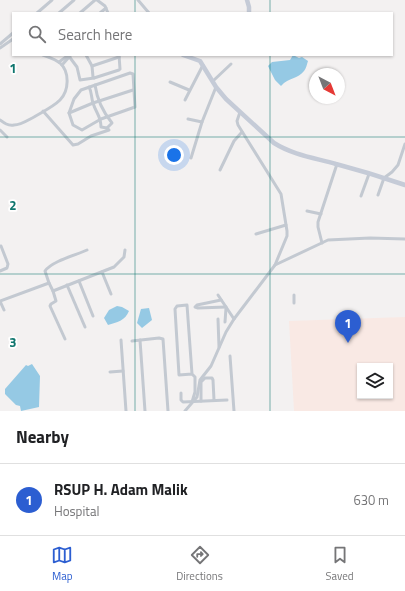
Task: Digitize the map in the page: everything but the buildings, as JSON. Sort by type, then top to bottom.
[{"type":"street","points":[[38,12],[52,0]]},
{"type":"street","points":[[59,12],[74,0]]},
{"type":"street","points":[[81,12],[96,0],[105,6],[108,12]]},
{"type":"street","points":[[138,0],[148,12]]},
{"type":"street","points":[[247,0],[249,12]]},
{"type":"street","points":[[101,12],[106,8]]},
{"type":"street","points":[[0,44],[12,34]]},
{"type":"street","points":[[0,48],[12,40]]},
{"type":"street","points":[[0,120],[7,124],[16,125],[60,100],[66,90],[67,79],[60,64],[45,56]]},
{"type":"street","points":[[60,64],[69,56]]},
{"type":"street","points":[[71,56],[77,67],[80,80],[94,78],[119,70],[119,56],[92,66]]},
{"type":"street","points":[[87,56],[92,66],[94,78]]},
{"type":"street","points":[[186,56],[200,61],[226,100],[274,143],[300,155],[337,164],[405,185]]},
{"type":"street","points":[[213,81],[231,64]]},
{"type":"street","points":[[185,100],[203,65]]},
{"type":"street","points":[[130,73],[133,74],[135,107],[101,119],[80,130],[73,125],[69,113],[74,99],[81,90],[89,87],[130,73]]},
{"type":"street","points":[[170,82],[190,90]]},
{"type":"street","points":[[43,111],[73,145],[109,130],[107,128],[112,123],[99,102],[95,85]]},
{"type":"street","points":[[89,87],[91,90],[93,103],[101,119],[101,127],[107,128]]},
{"type":"street","points":[[191,158],[202,122],[216,87]]},
{"type":"street","points":[[69,113],[93,103],[133,90]]},
{"type":"street","points":[[185,411],[198,394],[200,380],[211,366],[234,319],[275,264],[287,236],[281,194],[237,122],[240,112]]},
{"type":"street","points":[[188,119],[202,122]]},
{"type":"street","points":[[0,130],[7,137]]},
{"type":"street","points":[[220,170],[234,141],[242,132]]},
{"type":"street","points":[[378,195],[384,178],[395,169],[405,144]]},
{"type":"street","points":[[322,243],[318,224],[337,164]]},
{"type":"street","points":[[361,196],[369,174]]},
{"type":"street","points":[[306,211],[321,214]]},
{"type":"street","points":[[256,234],[286,225]]},
{"type":"street","points":[[275,264],[322,243],[334,240],[405,239]]},
{"type":"street","points":[[0,246],[8,264],[7,268],[0,271]]},
{"type":"street","points":[[66,339],[50,306],[56,301],[45,271],[59,261],[87,250]]},
{"type":"street","points":[[53,291],[115,266],[124,257],[125,250]]},
{"type":"street","points":[[102,272],[111,294]]},
{"type":"street","points":[[79,281],[94,316]]},
{"type":"street","points":[[4,310],[0,301],[49,283]]},
{"type":"street","points":[[67,285],[85,327]]},
{"type":"street","points":[[218,295],[234,319]]},
{"type":"street","points":[[294,295],[294,303]]},
{"type":"street","points":[[221,300],[197,305],[195,307],[226,307]]},
{"type":"street","points":[[192,374],[179,375],[175,309],[177,306],[186,304],[192,374],[195,378],[193,402]]},
{"type":"street","points":[[225,322],[226,307]]},
{"type":"street","points":[[218,319],[219,349]]},
{"type":"street","points":[[132,341],[163,339],[168,411]]},
{"type":"street","points":[[120,340],[126,411]]},
{"type":"street","points":[[140,340],[145,411]]},
{"type":"street","points":[[230,356],[234,411]]},
{"type":"street","points":[[110,372],[123,371]]},
{"type":"street","points":[[201,401],[201,382],[205,378],[213,379],[214,400]]},
{"type":"street","points":[[181,393],[182,401],[193,402],[228,400]]},
{"type":"shaded area","points":[[405,317],[405,411],[294,411],[289,321]]},
{"type":"water","points":[[292,56],[295,56],[299,58],[302,57],[308,61],[302,74],[287,81],[281,86],[275,80],[268,66],[272,62],[290,60]]},
{"type":"water","points":[[117,306],[129,311],[123,319],[108,325],[104,318],[109,310]]},
{"type":"water","points":[[149,308],[152,320],[142,328],[137,323],[141,309]]},
{"type":"water","points":[[32,364],[40,376],[39,407],[21,411],[20,406],[16,405],[5,394],[5,389],[26,365],[28,366]]},
{"type":"place","name":"RSUP H. Adam Malik","points":[[348,343]]}]
